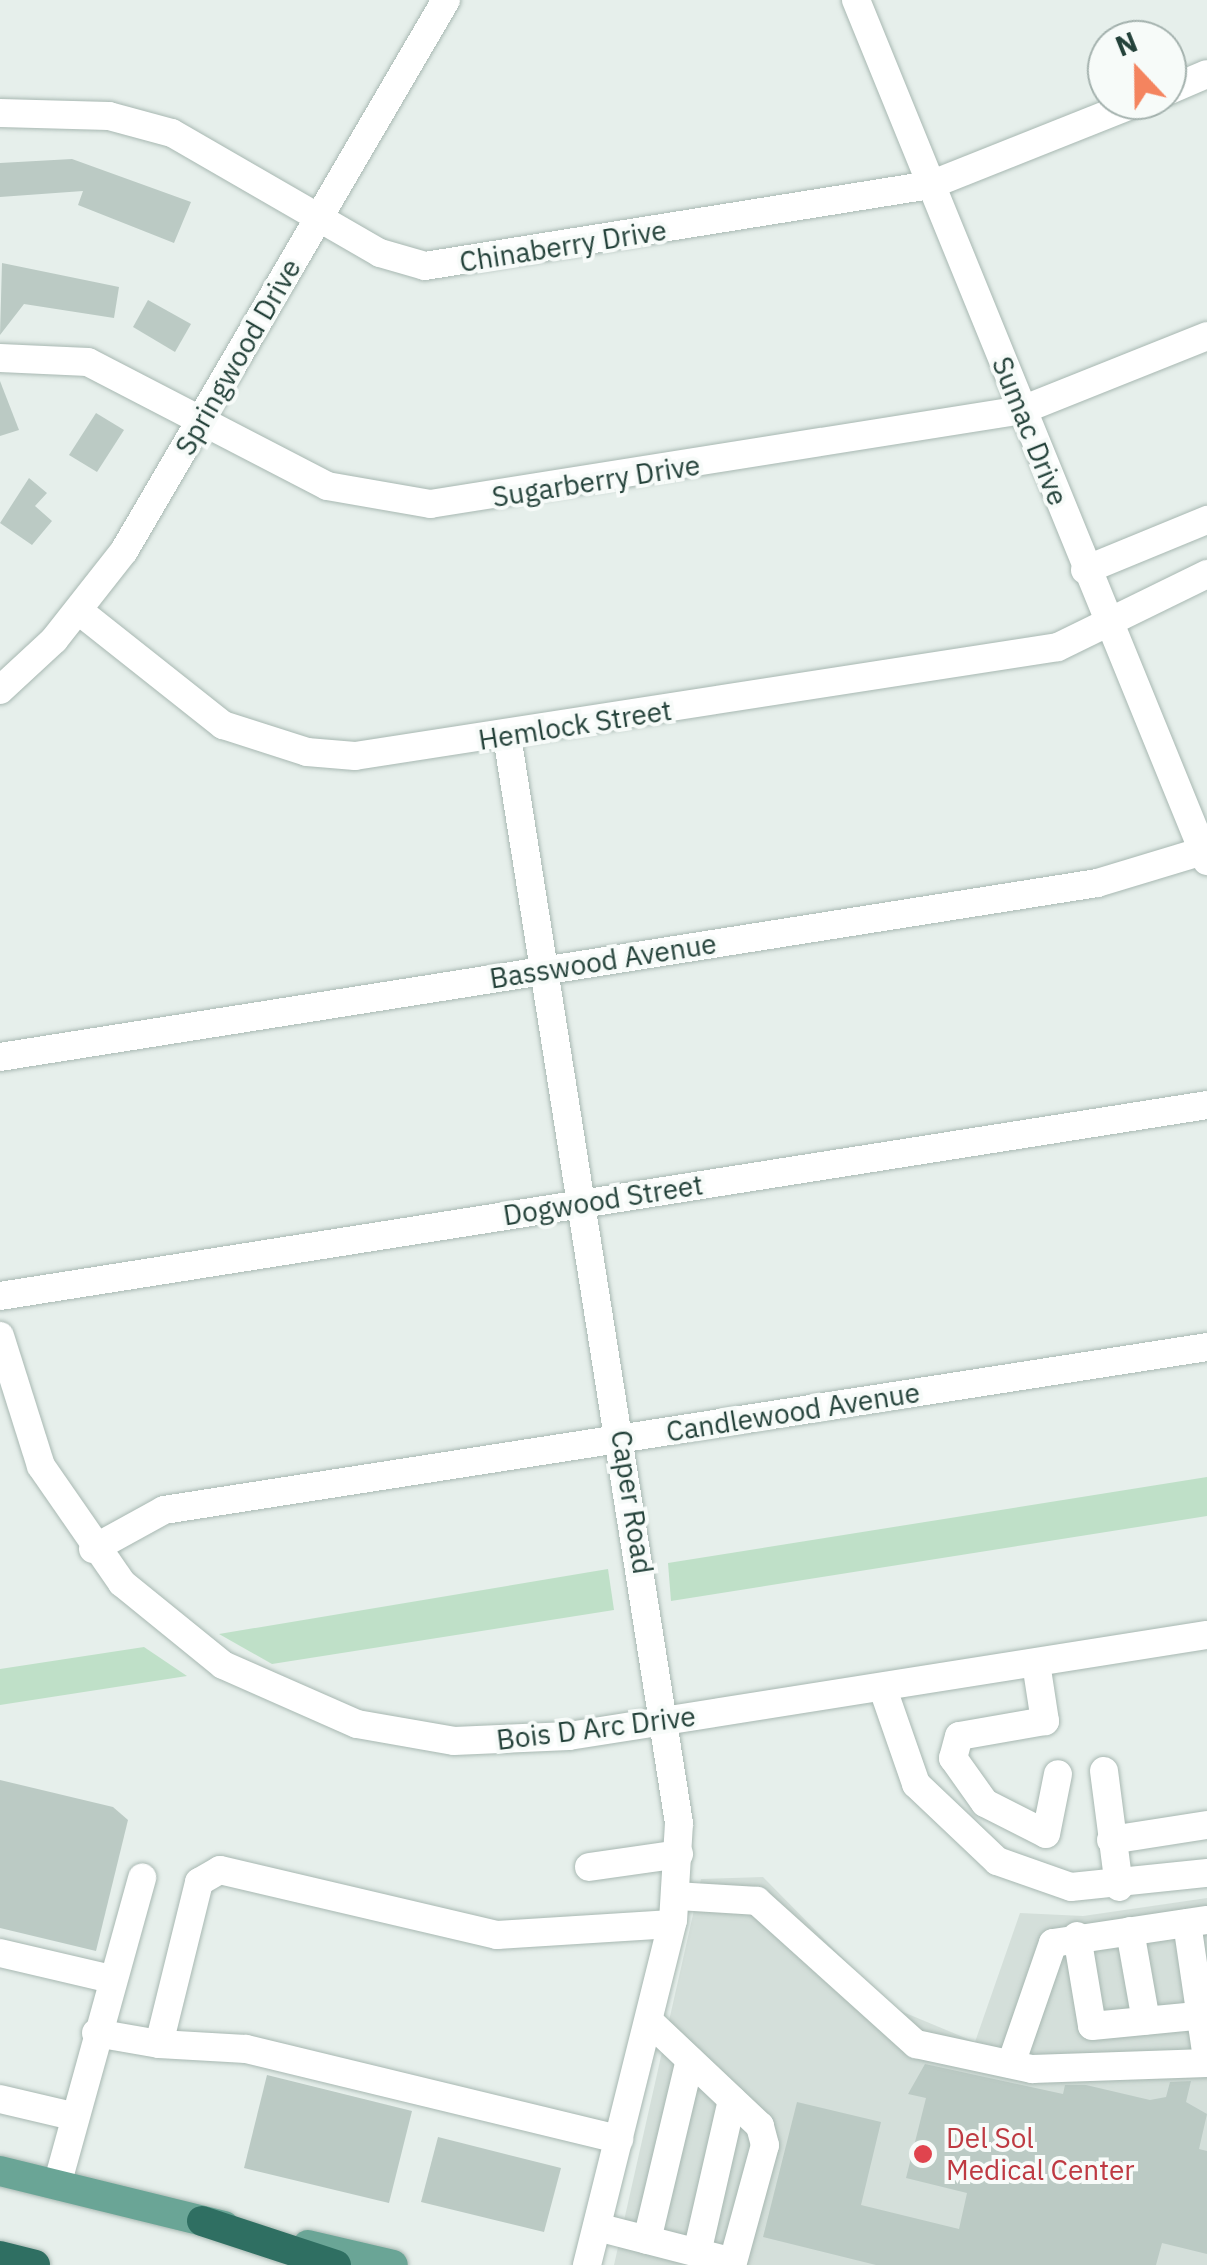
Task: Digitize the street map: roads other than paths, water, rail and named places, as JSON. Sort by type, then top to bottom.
[{"type":"highway","points":[[202,2221],[336,2265]]},
{"type":"highway","points":[[0,2256],[35,2265]]},
{"type":"main road","points":[[0,2171],[393,2265]]},
{"type":"street","name":"Springwood Drive","points":[[0,690],[79,611],[201,419],[446,0]]},
{"type":"street","name":"Sumac Drive","points":[[856,0],[1104,620],[1204,846]]},
{"type":"street","name":"Chinaberry Drive","points":[[0,113],[58,110],[158,128],[322,214],[380,253],[438,266],[930,184],[1093,120]]},
{"type":"street","name":"Sugarberry Drive","points":[[0,358],[88,362],[326,486],[430,504],[1022,410],[1207,336]]},
{"type":"street","points":[[1085,570],[1207,520]]},
{"type":"street","name":"Hemlock Street","points":[[79,611],[190,706],[264,742],[354,756],[507,736],[1058,647],[1104,620],[1207,574]]},
{"type":"street","name":"Caper Road","points":[[507,736],[622,1439],[665,1722],[678,1854],[674,1910],[650,2021],[588,2265]]},
{"type":"street","name":"Basswood Avenue","points":[[0,1057],[1128,878],[1204,846]]},
{"type":"street","name":"Dogwood Street","points":[[0,1296],[1207,1105]]},
{"type":"street","name":"Bois D Arc Drive","points":[[0,1336],[41,1466],[94,1549],[164,1624],[222,1664],[357,1724],[504,1742],[882,1689],[1207,1635]]},
{"type":"street","name":"Candlewood Avenue","points":[[94,1549],[164,1510],[1207,1347]]},
{"type":"street","points":[[1036,1663],[1044,1721],[950,1743],[974,1794],[1036,1832],[1046,1834],[1058,1774]]},
{"type":"street","points":[[882,1689],[900,1755],[936,1812],[1022,1874],[1071,1888],[1119,1887],[1207,1873]]},
{"type":"street","points":[[1104,1771],[1119,1887]]},
{"type":"street","points":[[1112,1840],[1207,1825]]},
{"type":"street","points":[[1022,1874],[1036,1832]]},
{"type":"street","points":[[589,1866],[678,1854]]},
{"type":"street","points":[[159,2044],[199,1882],[220,1870],[497,1934],[674,1910],[744,1894],[900,2036],[1011,2064],[1207,2061],[1197,1922],[1077,1936],[1047,1954],[1011,2064]]},
{"type":"street","points":[[56,2185],[72,2116],[142,1878]]},
{"type":"street","points":[[1130,1931],[1146,2021]]},
{"type":"street","points":[[1077,1936],[1092,2026],[1204,2015]]},
{"type":"street","points":[[0,1953],[111,1979]]},
{"type":"street","points":[[597,2227],[739,2264],[765,2145],[732,2100],[650,2021]]},
{"type":"street","points":[[96,2033],[159,2044],[246,2049],[620,2139]]},
{"type":"street","points":[[647,2240],[690,2060]]},
{"type":"street","points":[[0,2099],[72,2116]]},
{"type":"street","points":[[696,2253],[732,2100]]},
{"type":"place","name":"Del Sol Medical Center","points":[[923,2154]]}]
